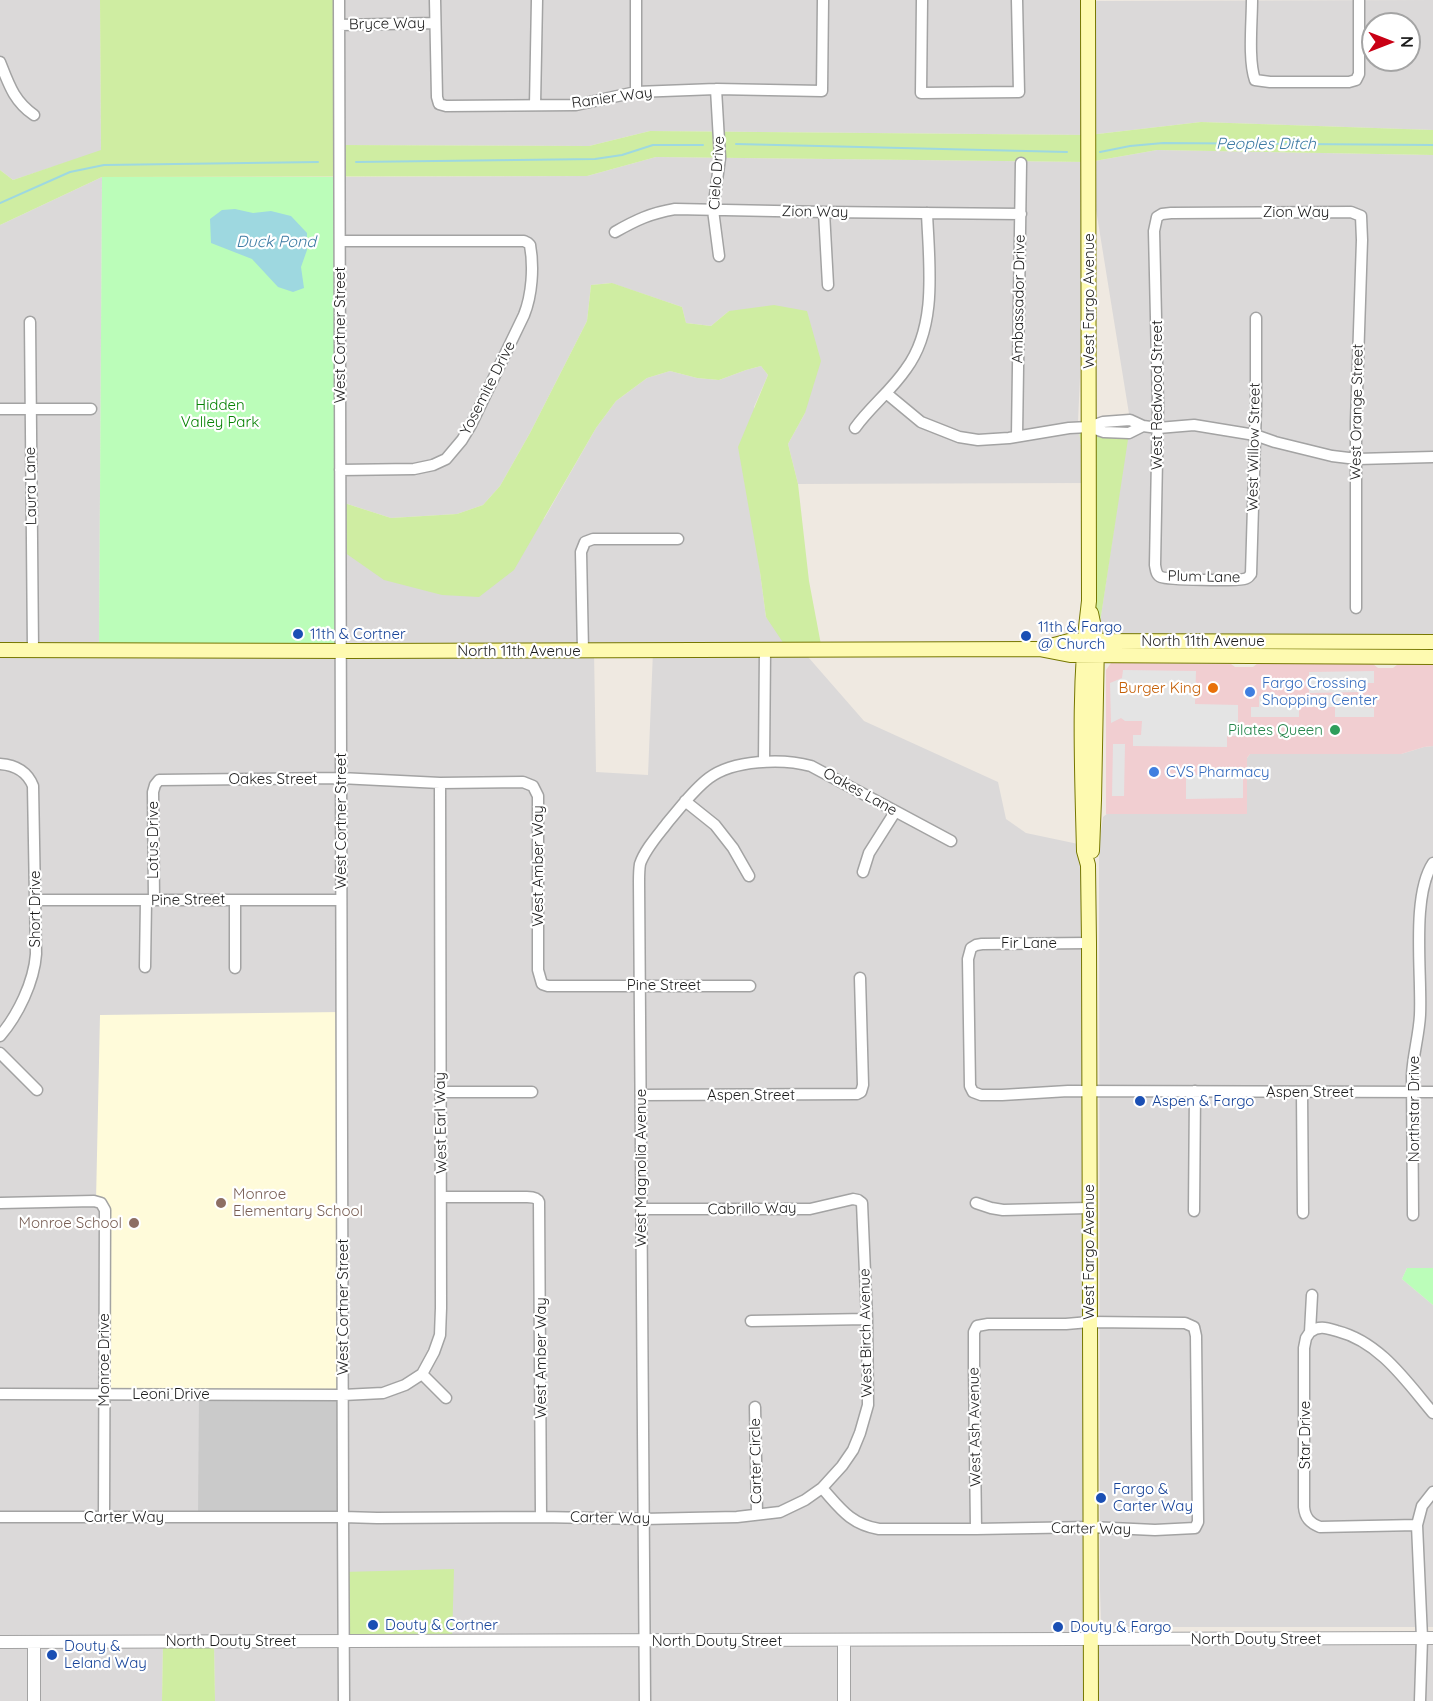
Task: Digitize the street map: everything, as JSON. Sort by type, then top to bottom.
[{"type":"main road","name":"West Fargo Avenue","points":[[1088,0],[1089,601],[1094,807],[1092,853],[1088,865],[1091,1701]]},
{"type":"main road","name":"North 11th Avenue","points":[[1243,657],[1260,646],[1318,646],[1332,640]]},
{"type":"main road","name":"North 11th Avenue","points":[[1090,649],[1332,640],[1433,642]]},
{"type":"main road","name":"North 11th Avenue","points":[[0,650],[1039,649],[1069,641],[1090,649],[1243,657],[1433,657]]},
{"type":"street","name":"West Cortner Street","points":[[339,0],[344,1701]]},
{"type":"street","points":[[435,0],[435,23]]},
{"type":"street","points":[[535,105],[537,0]]},
{"type":"street","points":[[636,0],[636,92]]},
{"type":"street","name":"Ranier Way","points":[[435,23],[437,97],[439,104],[446,106],[576,105],[636,92],[822,91],[823,0]]},
{"type":"street","points":[[922,0],[921,93],[1019,92],[1017,0]]},
{"type":"street","points":[[1252,0],[1252,51],[1255,80],[1349,82],[1356,80],[1359,74],[1359,0]]},
{"type":"street","name":"Bryce Way","points":[[339,25],[435,23]]},
{"type":"street","points":[[0,62],[19,102],[34,115]]},
{"type":"street","name":"Cielo Drive","points":[[716,90],[720,158],[713,210],[719,256]]},
{"type":"street","name":"Ambassador Drive","points":[[1017,436],[1022,163]]},
{"type":"street","name":"Zion Way","points":[[615,232],[653,213],[675,209],[1021,214]]},
{"type":"street","points":[[824,212],[828,285]]},
{"type":"street","name":"Zion Way","points":[[1159,215],[1171,213],[1351,212],[1361,216]]},
{"type":"street","points":[[855,428],[870,408],[905,372],[916,356],[926,329],[929,300],[927,213]]},
{"type":"street","name":"West Redwood Street","points":[[1158,576],[1155,565],[1158,428],[1154,231],[1159,215]]},
{"type":"street","name":"West Orange Street","points":[[1356,608],[1356,459],[1361,216]]},
{"type":"street","name":"Yosemite Drive","points":[[340,241],[524,241],[528,243],[531,251],[529,303],[525,315],[471,425],[449,456],[433,465],[414,469],[340,470]]},
{"type":"street","name":"West Willow Street","points":[[1249,576],[1252,561],[1256,318]]},
{"type":"street","name":"Laura Lane","points":[[30,322],[33,650]]},
{"type":"street","points":[[886,393],[921,422],[959,437],[978,440],[1009,438],[1069,428],[1089,427],[1104,432],[1129,433],[1143,426],[1158,428],[1194,425],[1255,435],[1305,450],[1356,459],[1433,457]]},
{"type":"street","points":[[0,409],[91,409]]},
{"type":"street","points":[[583,651],[581,552],[585,542],[593,539],[678,539]]},
{"type":"street","name":"Plum Lane","points":[[1158,576],[1216,580],[1244,579],[1249,576]]},
{"type":"street","points":[[764,762],[765,650]]},
{"type":"street","name":"West Magnolia Avenue","points":[[645,1701],[640,865],[645,854],[694,790],[717,773],[735,766],[764,762]]},
{"type":"street","name":"Oakes Lane","points":[[764,762],[811,766],[951,841]]},
{"type":"street","name":"Short Drive","points":[[0,764],[11,765],[27,775],[33,786],[36,954],[33,973],[18,1010],[0,1036]]},
{"type":"street","name":"Oakes Street","points":[[157,781],[164,779],[340,778],[440,783],[523,782],[533,786]]},
{"type":"street","name":"Lotus Drive","points":[[145,967],[150,901],[153,792],[157,781]]},
{"type":"street","name":"West Earl Way","points":[[422,1374],[440,1335],[442,1197],[440,783]]},
{"type":"street","name":"West Amber Way","points":[[533,786],[538,806],[538,970],[542,984]]},
{"type":"street","points":[[685,801],[720,831],[749,876]]},
{"type":"street","points":[[863,872],[869,853],[895,812]]},
{"type":"street","name":"Northstar Drive","points":[[1413,1215],[1412,1059],[1419,1026],[1420,911],[1422,889],[1428,869],[1433,863]]},
{"type":"street","name":"Pine Street","points":[[35,900],[341,900]]},
{"type":"street","points":[[235,968],[236,900]]},
{"type":"street","name":"Fir Lane","points":[[972,1092],[970,1086],[968,959],[971,948],[982,944],[1089,943]]},
{"type":"street","name":"Aspen Street","points":[[641,1095],[852,1095],[861,1092],[863,1085],[860,978]]},
{"type":"street","name":"Pine Street","points":[[542,984],[548,986],[750,986]]},
{"type":"street","points":[[0,1053],[37,1090]]},
{"type":"street","name":"Aspen Street","points":[[972,1092],[981,1095],[1002,1095],[1089,1091],[1433,1092]]},
{"type":"street","points":[[1194,1211],[1195,1091]]},
{"type":"street","points":[[441,1092],[532,1092]]},
{"type":"street","points":[[1302,1092],[1303,1213]]},
{"type":"street","name":"West Amber Way","points":[[442,1197],[538,1199],[540,1210],[542,1517]]},
{"type":"street","name":"Cabrillo Way","points":[[642,1209],[810,1209],[846,1200],[861,1201]]},
{"type":"street","name":"Monroe Drive","points":[[0,1203],[94,1201],[101,1203],[105,1210],[104,1517]]},
{"type":"street","name":"West Birch Avenue","points":[[822,1488],[853,1450],[864,1420],[869,1393],[861,1201]]},
{"type":"street","points":[[975,1203],[1003,1210],[1088,1208]]},
{"type":"street","name":"Star Drive","points":[[1312,1296],[1310,1332],[1304,1348],[1304,1511],[1306,1517],[1311,1523],[1320,1527],[1417,1525]]},
{"type":"street","points":[[751,1321],[867,1319]]},
{"type":"street","name":"Carter Way","points":[[0,1517],[643,1519],[737,1517],[773,1514],[792,1508],[822,1488],[850,1518],[866,1527],[879,1529],[976,1530],[1090,1527],[1155,1530],[1191,1529],[1197,1526],[1196,1336],[1194,1327],[1185,1323],[1089,1322]]},
{"type":"street","name":"West Ash Avenue","points":[[976,1530],[974,1332],[977,1326],[1089,1322]]},
{"type":"street","points":[[1310,1332],[1323,1327],[1348,1334],[1378,1351],[1433,1413]]},
{"type":"street","points":[[343,1395],[382,1393],[405,1385],[422,1374],[446,1398]]},
{"type":"street","name":"Leoni Drive","points":[[0,1394],[343,1395]]},
{"type":"street","name":"Carter Circle","points":[[755,1407],[757,1514]]},
{"type":"street","points":[[1420,1701],[1427,1638],[1417,1525],[1422,1506],[1433,1492]]},
{"type":"street","name":"North Douty Street","points":[[0,1642],[1427,1638]]},
{"type":"street","points":[[844,1640],[844,1701]]},
{"type":"street","points":[[34,1642],[34,1701]]},
{"type":"shaded area","points":[[0,0],[100,0],[101,151],[13,180],[0,170]]},
{"type":"shaded area","points":[[339,0],[1433,0],[1433,130],[1201,122],[1089,135],[650,131],[589,146],[340,145]]},
{"type":"shaded area","points":[[1157,150],[1433,155],[1433,642],[1097,642],[1130,420],[1089,166],[1078,423],[1086,483],[798,484],[788,444],[805,413],[729,311],[711,326],[686,323],[682,307],[611,283],[591,285],[587,321],[530,433],[500,486],[483,505],[457,514],[391,518],[341,502],[340,177],[587,176],[656,157],[1089,162]]},
{"type":"shaded area","points":[[102,177],[99,650],[341,550],[544,519],[596,428],[616,401],[647,378],[670,371],[697,378],[719,380],[761,366],[768,375],[754,407],[760,572],[766,617],[802,650],[864,721],[998,782],[1006,819],[1026,833],[1083,845],[1090,1640],[1433,1638],[1433,1701],[215,1701],[214,1642],[163,1642],[162,1701],[0,1701],[0,225]],"holes":[[[594,651],[653,651],[648,775],[596,772]]]},
{"type":"shaded area","points":[[1111,663],[1231,664],[1235,667],[1253,667],[1258,663],[1373,664],[1378,668],[1393,668],[1398,664],[1433,664],[1433,746],[1401,754],[1250,754],[1247,758],[1247,814],[1106,814],[1106,670]]},
{"type":"shaded area","points":[[1123,670],[1196,671],[1195,704],[1238,705],[1238,736],[1227,736],[1227,747],[1133,746],[1133,735],[1141,735],[1142,721],[1125,721],[1121,718],[1111,723],[1110,683],[1122,678]]},
{"type":"shaded area","points":[[1374,671],[1374,683],[1363,683],[1363,692],[1309,693],[1309,672]]},
{"type":"shaded area","points":[[1309,695],[1364,695],[1364,707],[1374,708],[1374,717],[1335,717],[1335,707],[1309,707]]},
{"type":"shaded area","points":[[1259,696],[1291,696],[1291,707],[1299,707],[1299,717],[1251,717],[1251,707],[1259,707]]},
{"type":"shaded area","points":[[1113,744],[1125,744],[1124,796],[1112,796]]},
{"type":"shaded area","points":[[1433,746],[1433,1268],[1407,1268],[1402,1279],[1433,1305],[1433,1627],[1105,1627],[1101,1622],[1100,1590],[1099,846],[1103,817],[1108,813],[1246,814],[1247,758],[1250,754],[1401,754]]},
{"type":"shaded area","points":[[1186,775],[1243,775],[1243,798],[1186,799]]},
{"type":"shaded area","name":"Monroe Elementary School","points":[[341,1012],[343,1395],[104,1394],[105,1216],[96,1201],[100,1015]]},
{"type":"shaded area","points":[[199,1394],[343,1395],[343,1517],[198,1517]]},
{"type":"green space","points":[[100,0],[339,0],[340,145],[589,146],[650,131],[1089,135],[1201,122],[1433,130],[1433,155],[1157,150],[1089,162],[656,157],[587,176],[102,177],[0,225],[0,170],[13,180],[101,150]]},
{"type":"green space","name":"Hidden Valley Park","points":[[102,177],[340,177],[341,651],[99,650]]},
{"type":"green space","points":[[612,283],[682,307],[686,323],[711,326],[729,311],[774,305],[807,311],[821,361],[805,413],[788,444],[798,484],[809,581],[822,650],[788,650],[766,617],[738,447],[768,375],[761,366],[719,380],[697,378],[670,371],[647,378],[616,401],[596,428],[514,570],[479,597],[442,595],[384,580],[341,550],[341,502],[391,518],[457,514],[483,505],[500,486],[530,433],[587,321],[591,285]]},
{"type":"green space","points":[[1078,423],[1143,426],[1129,433],[1097,642],[1086,483]]},
{"type":"green space","points":[[1407,1268],[1433,1268],[1433,1305],[1402,1279]]},
{"type":"green space","points":[[454,1569],[452,1641],[344,1641],[343,1572]]},
{"type":"green space","points":[[163,1642],[214,1642],[215,1701],[162,1701]]},
{"type":"water","name":"Duck Pond","points":[[235,209],[253,213],[271,211],[291,216],[307,233],[307,250],[301,267],[304,288],[293,292],[278,287],[252,259],[211,243],[210,219],[222,210]]},
{"type":"waterway","name":"Peoples Ditch","points":[[1100,152],[1163,143],[1433,145]]},
{"type":"waterway","name":"Peoples Ditch","points":[[736,144],[1067,152]]},
{"type":"waterway","points":[[356,162],[595,159],[622,155],[653,145],[703,145]]},
{"type":"waterway","points":[[0,203],[70,172],[104,165],[318,162]]},
{"type":"place","name":"11th & Cortner","points":[[298,634]]},
{"type":"place","name":"11th & Fargo @ Church","points":[[1026,636]]},
{"type":"place","name":"Burger King","points":[[1213,688]]},
{"type":"place","name":"Fargo Crossing Shopping Center","points":[[1250,692]]},
{"type":"place","name":"Pilates Queen","points":[[1335,730]]},
{"type":"place","name":"CVS Pharmacy","points":[[1154,772]]},
{"type":"place","name":"Aspen & Fargo","points":[[1140,1101]]},
{"type":"place","name":"Monroe Elementary School","points":[[221,1203]]},
{"type":"place","name":"Monroe School","points":[[134,1223]]},
{"type":"place","name":"Fargo & Carter Way","points":[[1101,1498]]},
{"type":"place","name":"Douty & Cortner","points":[[373,1625]]},
{"type":"place","name":"Douty & Fargo","points":[[1058,1627]]},
{"type":"place","name":"Douty & Leland Way","points":[[52,1655]]}]
